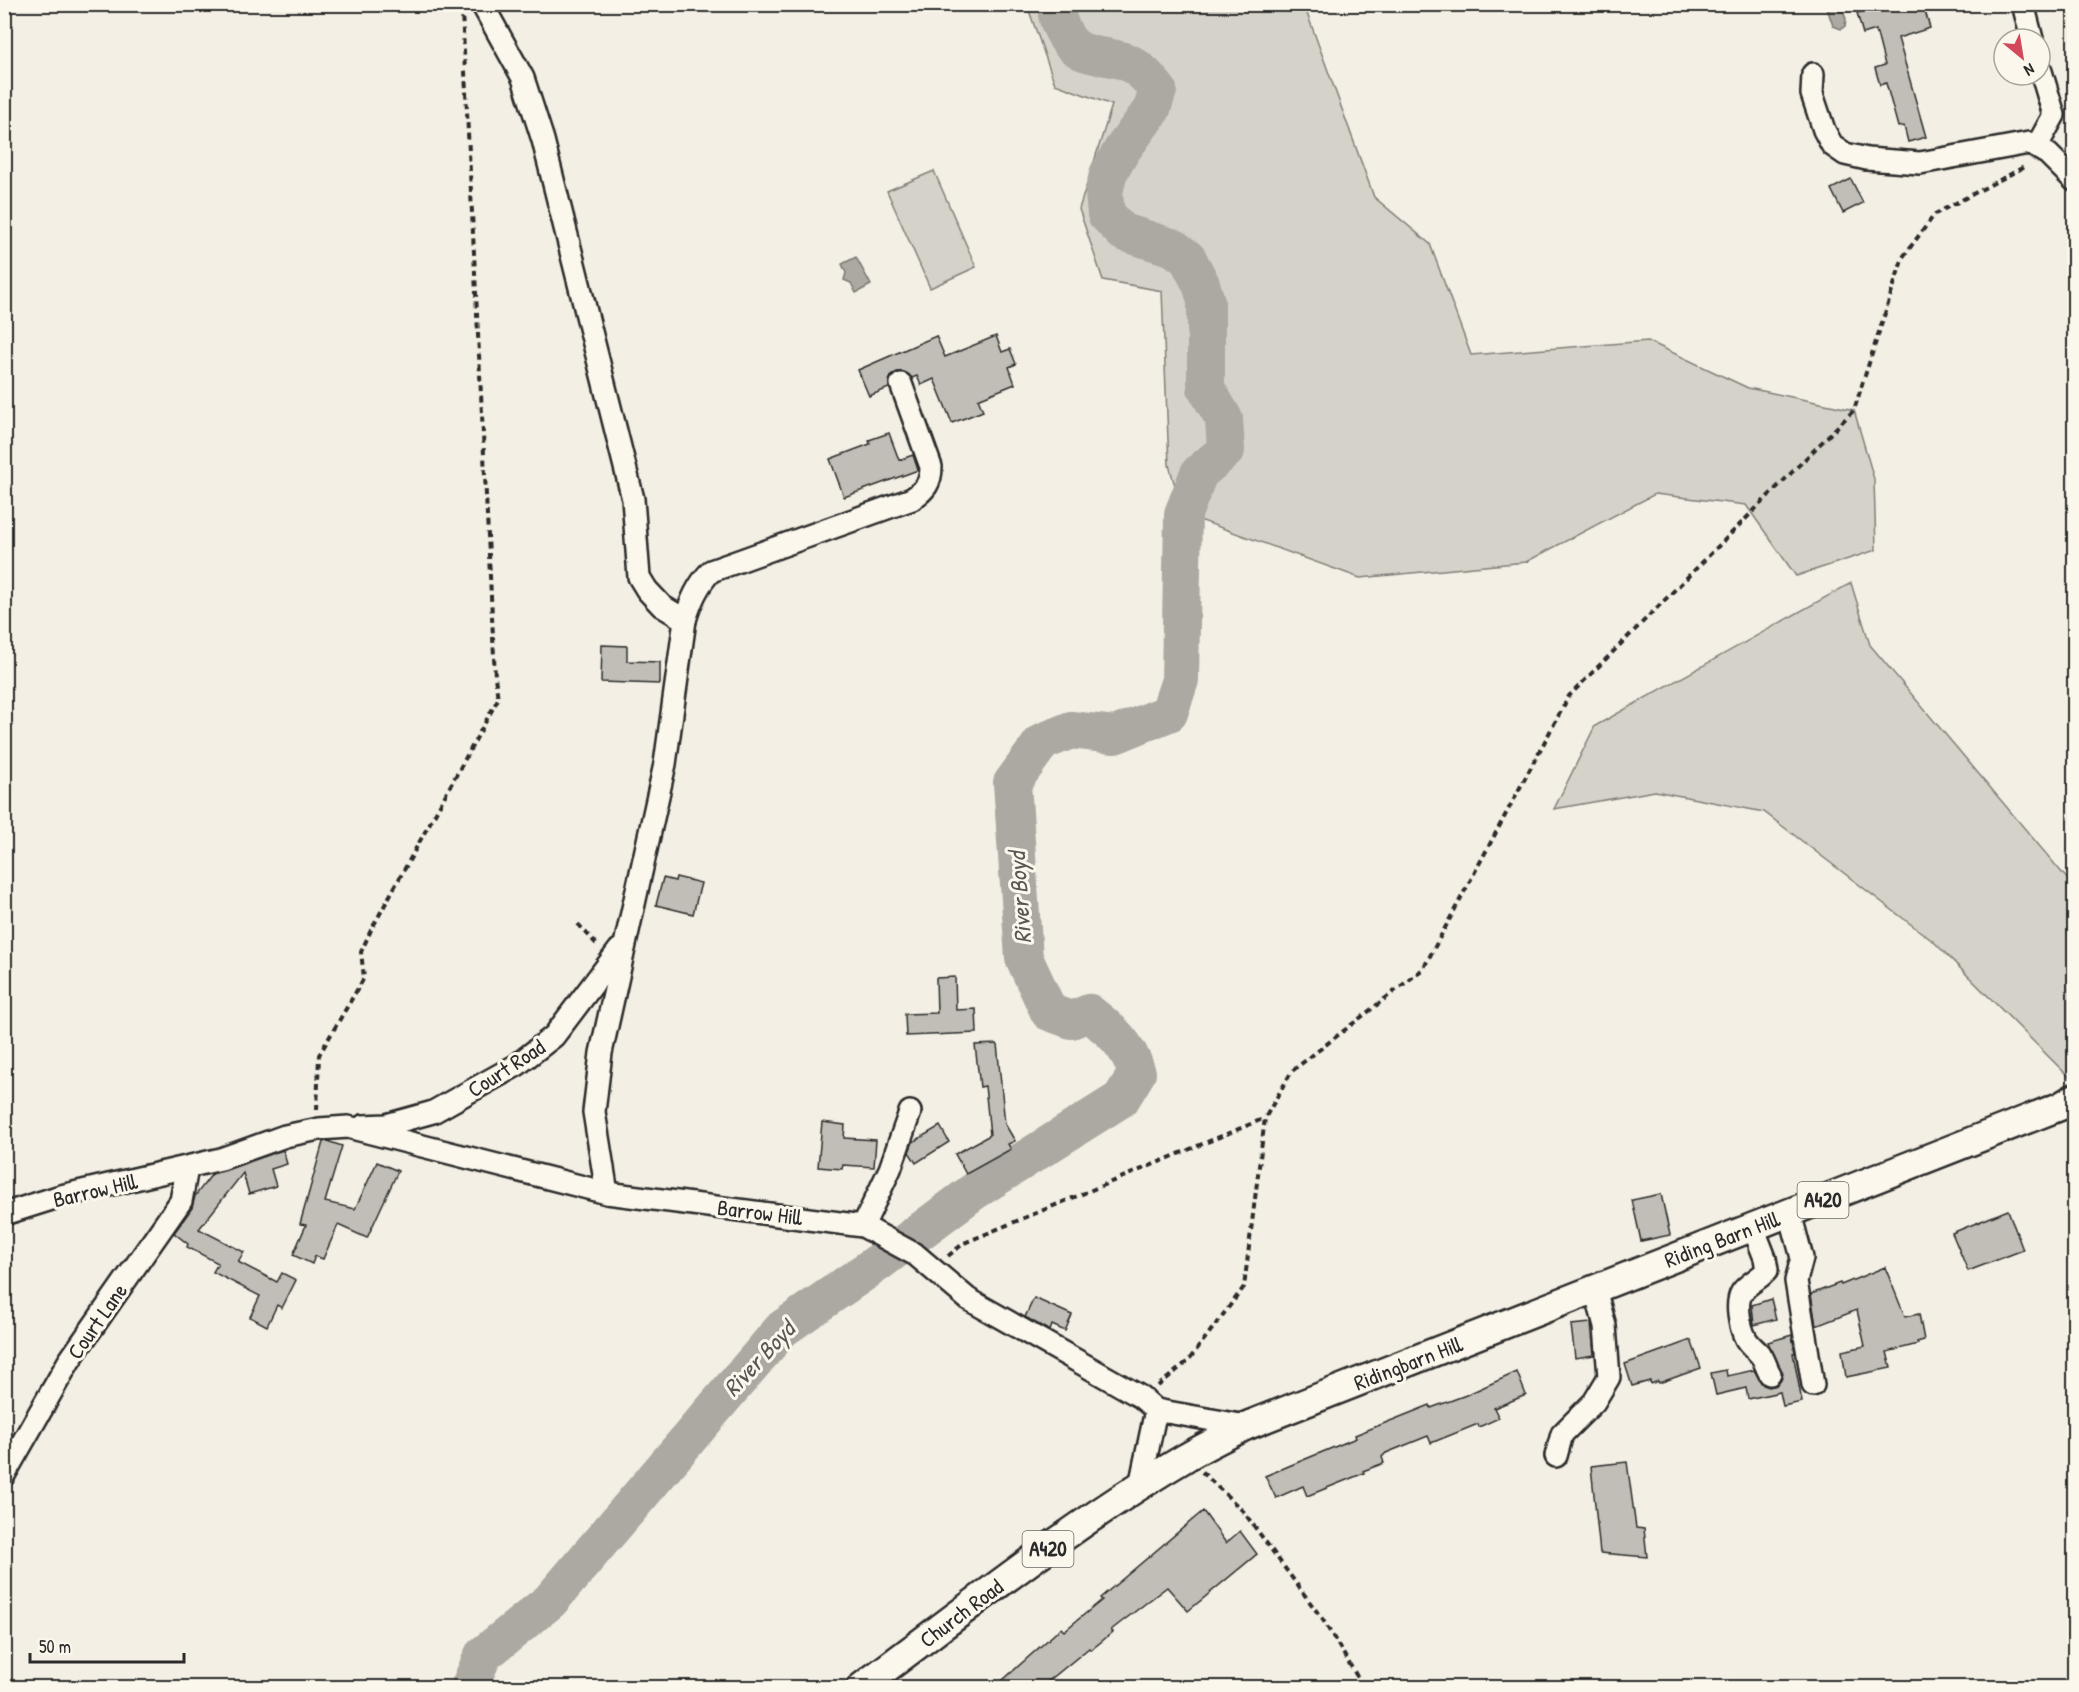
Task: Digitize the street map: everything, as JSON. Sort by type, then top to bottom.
[{"type":"main road","name":"Riding Barn Hill","points":[[1569,1299],[2050,1111],[2074,1098]]},
{"type":"main road","name":"Ridingbarn Hill","points":[[1246,1426],[1569,1299]]},
{"type":"main road","name":"Church Road","points":[[860,1688],[1026,1564],[1140,1486],[1187,1457],[1246,1426]]},
{"type":"street","points":[[482,4],[523,78],[543,140],[633,499],[639,577],[647,590],[662,606],[685,620]]},
{"type":"street","points":[[2023,4],[2029,27]]},
{"type":"street","points":[[1813,74],[1812,94],[1824,130],[1833,145],[1845,154],[1867,159],[1920,163],[2029,143],[2042,150],[2074,180]]},
{"type":"street","points":[[2042,150],[2054,115],[2046,87]]},
{"type":"street","name":"Court Road","points":[[607,1193],[594,1112],[601,1053],[617,952],[665,764],[685,620],[696,589],[711,571],[912,499],[926,487],[931,478],[932,466],[901,384]]},
{"type":"street","name":"Court Road","points":[[348,1127],[386,1125],[433,1112],[517,1065],[554,1036],[617,952]]},
{"type":"street","points":[[862,1226],[890,1169],[910,1112]]},
{"type":"street","name":"Barrow Hill","points":[[319,1130],[348,1127],[607,1193],[862,1226],[886,1237],[921,1259],[968,1299],[1148,1403],[1246,1426]]},
{"type":"street","points":[[187,1168],[221,1159],[285,1136],[319,1130]]},
{"type":"street","name":"Barrow Hill","points":[[4,1214],[61,1196],[187,1168]]},
{"type":"street","name":"Court Lane","points":[[4,1475],[69,1361],[181,1201],[187,1168]]},
{"type":"street","points":[[1790,1213],[1802,1258],[1796,1281],[1813,1384]]},
{"type":"street","points":[[1753,1227],[1765,1258],[1767,1270],[1762,1277],[1748,1285],[1741,1293],[1739,1300],[1741,1324],[1746,1338],[1762,1358],[1770,1374]]},
{"type":"street","points":[[1556,1456],[1562,1434],[1594,1402],[1609,1377],[1605,1326],[1595,1289]]},
{"type":"street","points":[[1140,1486],[1148,1403]]},
{"type":"path","points":[[319,1130],[316,1103],[319,1055],[364,978],[361,952],[498,699],[495,677],[461,4]]},
{"type":"path","points":[[1148,1403],[1162,1383],[1188,1360],[1244,1287],[1265,1118],[1292,1071],[1423,969],[1569,696],[1854,410],[1903,257],[1935,214],[2042,150]]},
{"type":"path","points":[[578,924],[617,952]]},
{"type":"path","points":[[921,1259],[950,1255],[964,1243],[1265,1118]]},
{"type":"path","points":[[1187,1457],[1243,1511],[1323,1620],[1364,1688]]},
{"type":"shaded area","points":[[1027,5],[1304,5],[1374,197],[1430,244],[1471,355],[1648,341],[1748,388],[1854,410],[1874,479],[1876,550],[1796,576],[1746,505],[1655,494],[1526,562],[1360,578],[1183,514],[1169,465],[1162,291],[1103,280],[1079,209],[1112,105],[1055,84]]},
{"type":"shaded area","points":[[1826,5],[1841,5],[1846,19],[1845,26],[1841,29],[1833,26]]},
{"type":"shaded area","points":[[934,171],[976,267],[930,288],[887,191]]},
{"type":"shaded area","points":[[856,257],[871,285],[856,293],[851,283],[844,280],[846,273],[842,264]]},
{"type":"shaded area","points":[[1851,583],[1870,645],[2074,887],[2074,1075],[2070,1078],[1934,942],[1764,812],[1655,791],[1554,809],[1595,726]]},
{"type":"building","points":[[1888,4],[1923,4],[1930,28],[1898,38],[1926,137],[1908,142],[1904,126],[1898,127],[1886,83],[1880,85],[1875,68],[1885,65],[1876,30],[1863,34],[1857,13]]},
{"type":"building","points":[[1851,179],[1863,203],[1843,213],[1831,189]]},
{"type":"building","points":[[936,336],[945,357],[996,336],[1002,352],[1010,349],[1016,364],[1009,367],[1015,384],[978,399],[983,411],[952,423],[934,379],[921,385],[917,376],[912,378],[904,372],[897,372],[891,376],[889,388],[869,396],[858,370]]},
{"type":"building","points":[[889,433],[899,460],[913,455],[918,470],[844,497],[830,459],[870,444],[869,440]]},
{"type":"building","points":[[602,645],[627,646],[627,661],[660,662],[660,684],[601,682]]},
{"type":"building","points":[[676,877],[701,883],[693,914],[656,905],[663,878],[675,881]]},
{"type":"building","points":[[955,977],[956,1010],[976,1009],[977,1033],[906,1036],[905,1014],[937,1013],[936,978]]},
{"type":"building","points":[[997,1044],[1005,1124],[1015,1141],[1008,1144],[1011,1149],[966,1174],[955,1154],[990,1135],[985,1086],[980,1087],[975,1045]]},
{"type":"building","points":[[822,1122],[845,1125],[844,1138],[876,1140],[874,1167],[843,1165],[842,1169],[818,1167]]},
{"type":"building","points":[[940,1126],[949,1142],[916,1163],[909,1152],[913,1142]]},
{"type":"building","points":[[327,1141],[342,1146],[325,1202],[355,1209],[377,1162],[398,1171],[367,1238],[338,1225],[323,1259],[315,1256],[312,1264],[293,1255],[306,1225],[300,1224],[323,1142]]},
{"type":"building","points":[[283,1150],[287,1164],[271,1169],[276,1186],[249,1194],[243,1173],[199,1229],[244,1252],[238,1262],[277,1282],[282,1273],[296,1280],[282,1308],[277,1305],[267,1326],[250,1317],[260,1296],[213,1272],[218,1263],[187,1247],[188,1244],[174,1233],[192,1208],[195,1196],[212,1174]]},
{"type":"building","points":[[1661,1194],[1670,1235],[1641,1241],[1632,1200]]},
{"type":"building","points":[[2008,1210],[2023,1250],[1968,1271],[1952,1233]]},
{"type":"building","points":[[1885,1267],[1905,1317],[1919,1314],[1924,1340],[1917,1342],[1918,1344],[1887,1352],[1891,1368],[1846,1377],[1842,1351],[1865,1346],[1857,1310],[1816,1326],[1811,1294],[1840,1283],[1841,1285]]},
{"type":"building","points":[[1034,1298],[1072,1315],[1065,1331],[1052,1325],[1050,1331],[1025,1317]]},
{"type":"building","points":[[1771,1299],[1776,1319],[1754,1325],[1752,1305]]},
{"type":"building","points":[[1591,1323],[1594,1355],[1575,1358],[1571,1325]]},
{"type":"building","points":[[1792,1335],[1802,1402],[1783,1406],[1780,1392],[1748,1399],[1746,1388],[1716,1395],[1711,1373],[1726,1370],[1727,1376],[1754,1370],[1763,1385],[1769,1387],[1777,1385],[1783,1374],[1768,1342]]},
{"type":"building","points":[[1691,1340],[1701,1368],[1659,1383],[1658,1381],[1651,1384],[1650,1381],[1632,1386],[1625,1364]]},
{"type":"building","points":[[1517,1372],[1526,1395],[1494,1408],[1499,1418],[1479,1427],[1478,1424],[1431,1443],[1428,1436],[1386,1453],[1382,1457],[1384,1463],[1363,1471],[1364,1473],[1307,1496],[1303,1486],[1276,1498],[1265,1476],[1356,1438],[1355,1435],[1430,1405],[1431,1408],[1466,1395]]},
{"type":"building","points":[[1627,1462],[1636,1528],[1644,1529],[1647,1557],[1600,1553],[1591,1466]]},
{"type":"building","points":[[1203,1511],[1226,1543],[1240,1531],[1257,1554],[1188,1611],[1167,1587],[1111,1630],[1113,1632],[1091,1650],[1089,1648],[1040,1688],[994,1688],[1061,1628],[1064,1631],[1102,1600],[1100,1598]]},
{"type":"waterway","name":"River Boyd","points":[[469,1688],[483,1655],[550,1601],[782,1329],[879,1262],[973,1192],[1121,1099],[1137,1073],[1124,1046],[1089,1013],[1071,1020],[1049,1012],[1024,958],[1012,783],[1042,742],[1071,730],[1115,735],[1169,713],[1180,680],[1183,514],[1199,473],[1226,450],[1224,419],[1206,388],[1206,301],[1201,284],[1188,259],[1174,248],[1123,232],[1106,214],[1104,193],[1108,174],[1122,150],[1152,109],[1158,90],[1139,69],[1131,64],[1092,55],[1076,48],[1069,41],[1060,24],[1057,4]]}]
